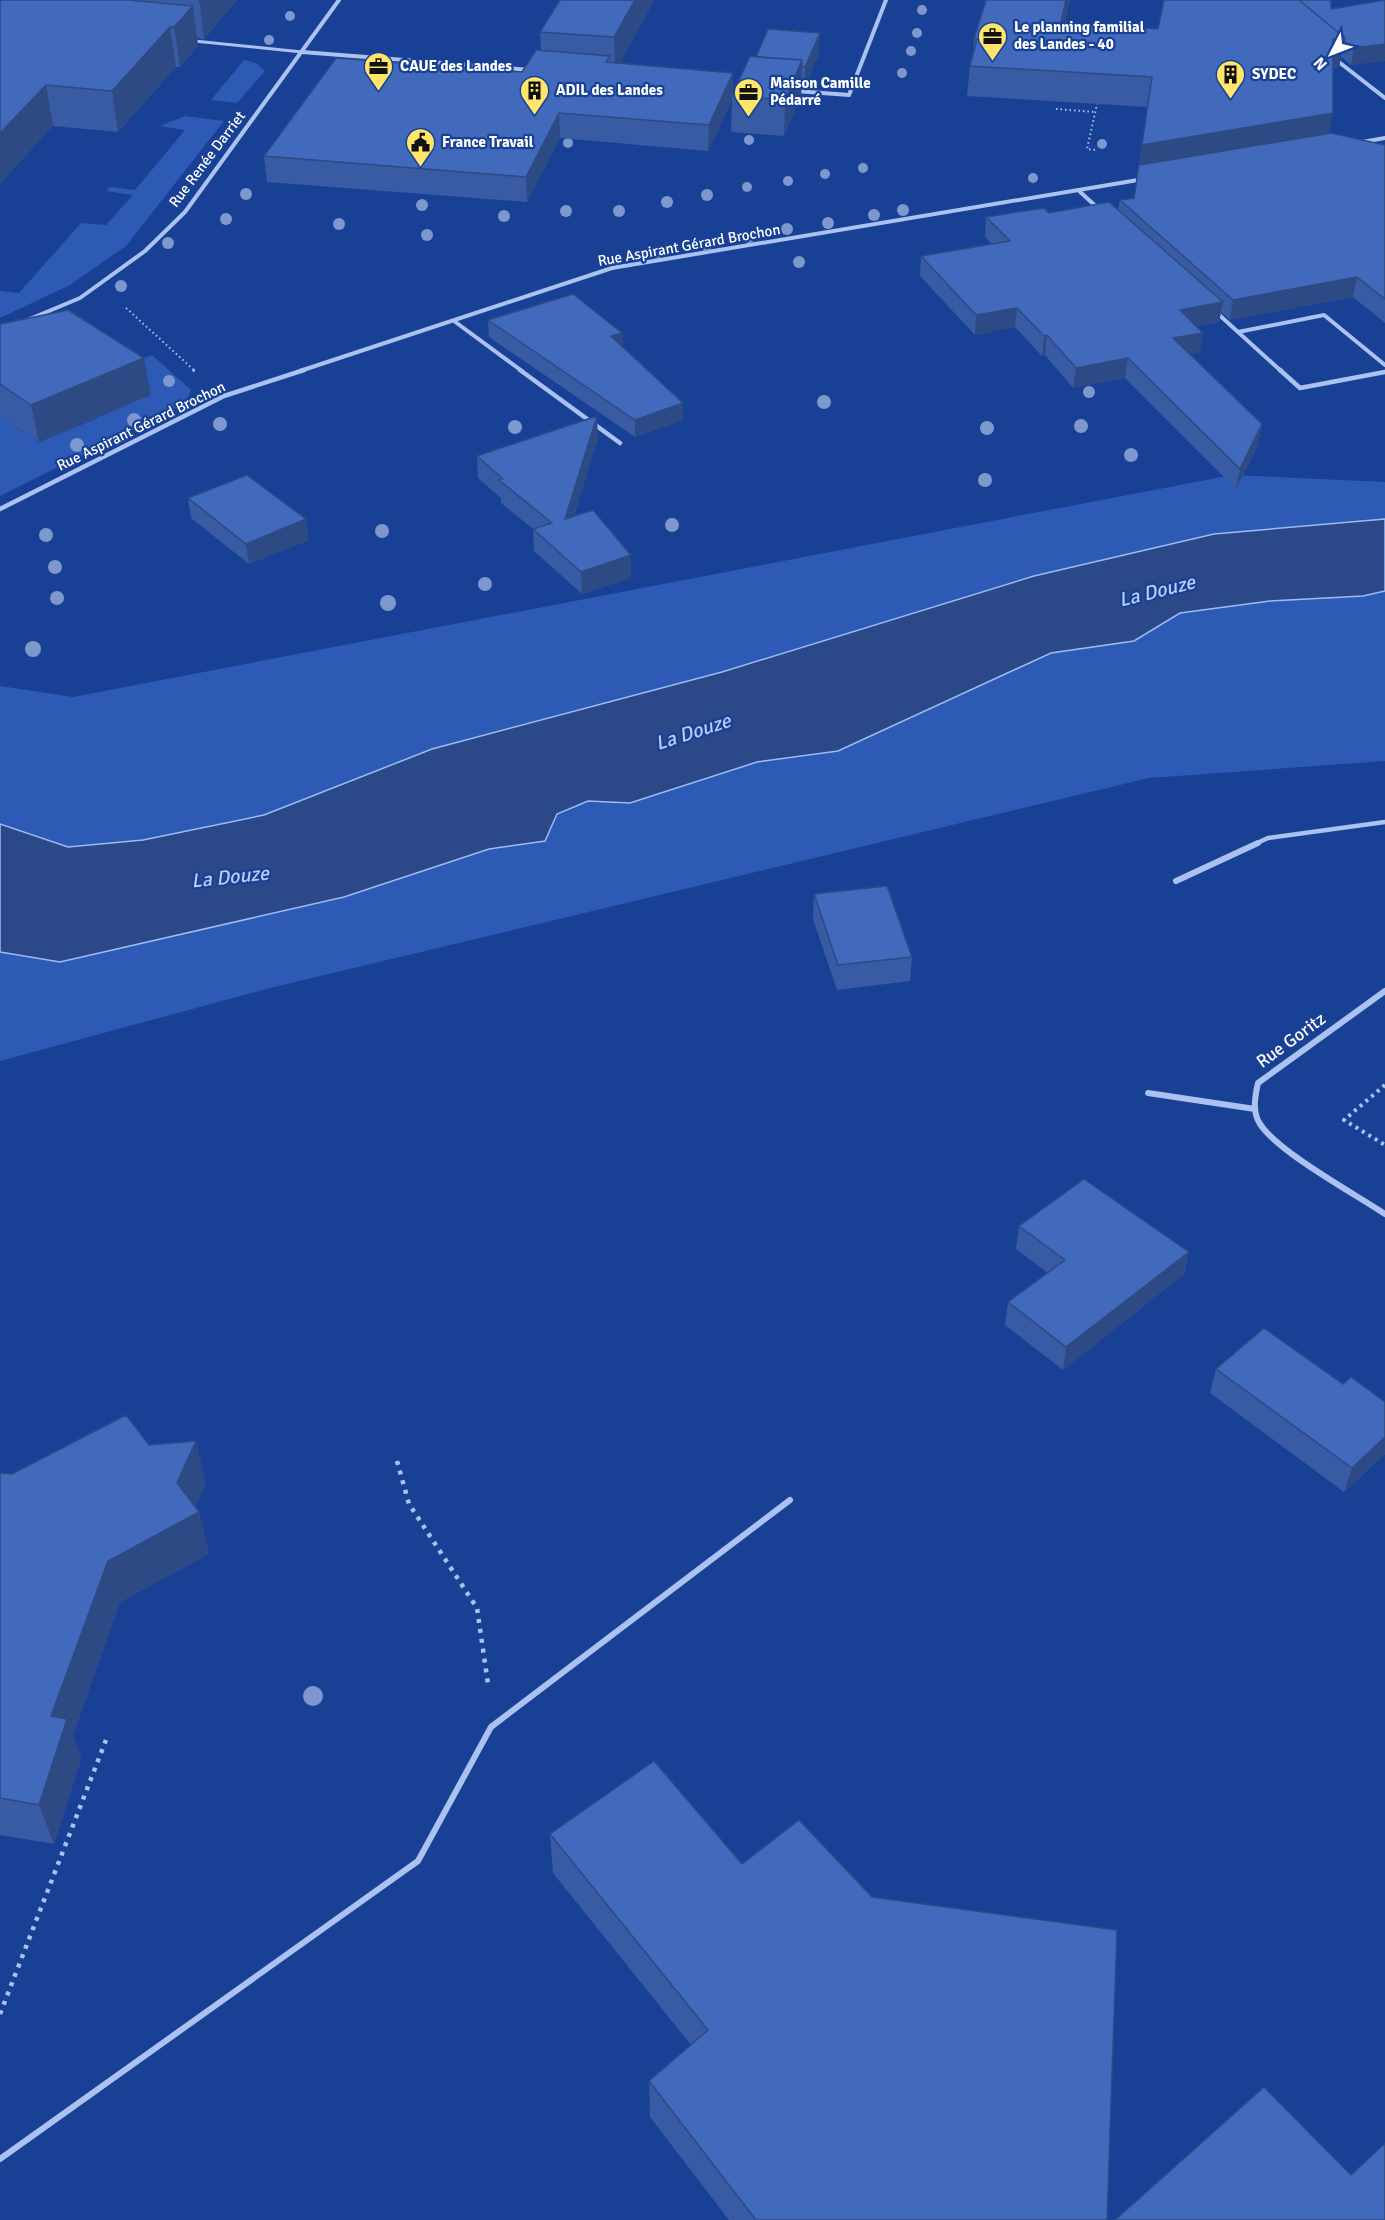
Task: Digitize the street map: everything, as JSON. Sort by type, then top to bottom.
[{"type":"street","name":"Rue Renée Darriet","points":[[20,323],[80,298],[145,251],[185,212],[339,0]]},
{"type":"street","points":[[794,91],[849,95],[886,0]]},
{"type":"street","points":[[302,52],[533,70]]},
{"type":"street","points":[[1328,54],[1385,98]]},
{"type":"street","points":[[1353,144],[1385,138]]},
{"type":"street","name":"Rue Aspirant Gérard Brochon","points":[[0,510],[224,396],[612,268],[1156,177]]},
{"type":"street","points":[[1078,190],[1105,214]]},
{"type":"street","points":[[1211,308],[1300,388],[1385,372]]},
{"type":"street","points":[[1238,332],[1324,315],[1385,365]]},
{"type":"street","points":[[454,321],[620,443]]},
{"type":"street","points":[[1176,881],[1268,838],[1385,822]]},
{"type":"street","name":"Rue Goritz","points":[[1256,1109],[1253,1098],[1258,1083],[1385,991]]},
{"type":"street","points":[[1148,1093],[1256,1109],[1260,1124],[1276,1139],[1385,1214]]},
{"type":"lane","points":[[183,40],[302,52]]},
{"type":"lane","points":[[0,2159],[418,1861],[491,1727],[790,1500]]},
{"type":"path","points":[[1099,93],[1087,149],[1125,153],[1123,183]]},
{"type":"path","points":[[1056,109],[1095,112]]},
{"type":"path","points":[[123,306],[224,396]]},
{"type":"path","points":[[1385,1085],[1344,1120],[1385,1144]]},
{"type":"path","points":[[397,1461],[409,1504],[477,1608],[487,1665],[491,1727]]},
{"type":"path","points":[[0,2014],[106,1740]]},
{"type":"shaded area","points":[[244,60],[256,63],[265,71],[237,103],[211,100]]},
{"type":"shaded area","points":[[185,116],[224,121],[126,246],[70,285],[0,318],[0,291],[19,293],[81,223],[106,225],[133,195],[106,191],[110,187],[135,190],[185,130],[160,126]]},
{"type":"shaded area","points":[[152,355],[191,390],[186,403],[0,496],[0,416],[39,442],[98,418],[120,366]]},
{"type":"shaded area","points":[[1232,475],[1385,482],[1385,761],[1149,778],[270,988],[0,1061],[0,686],[73,697]]},
{"type":"water","name":"La Douze","points":[[1385,519],[1385,591],[1363,596],[1270,601],[1180,613],[1134,641],[1051,653],[838,751],[757,762],[630,803],[588,801],[557,814],[545,841],[489,849],[344,897],[60,962],[0,952],[0,824],[68,847],[143,840],[264,815],[432,749],[722,672],[1034,576],[1214,534]]},
{"type":"building","points":[[0,0],[128,0],[193,6],[174,27],[170,27],[112,91],[46,85],[0,133]]},
{"type":"building","points":[[560,0],[635,0],[614,37],[540,32]]},
{"type":"building","points":[[986,0],[1066,0],[1061,21],[1158,29],[1164,0],[1299,0],[1345,38],[1333,39],[1333,113],[1142,145],[1152,77],[970,66],[977,39],[974,39]]},
{"type":"building","points":[[1299,0],[1331,0],[1331,9],[1385,0],[1385,44],[1354,48]]},
{"type":"building","points":[[768,29],[820,33],[805,67],[802,67],[802,60],[756,57]]},
{"type":"building","points":[[536,50],[610,56],[606,62],[733,73],[709,125],[559,113],[526,177],[264,156],[336,58],[522,72]]},
{"type":"building","points":[[750,56],[802,60],[785,100],[732,96]]},
{"type":"building","points":[[1331,133],[1385,145],[1385,299],[1357,277],[1233,300],[1120,200],[1134,198],[1139,165]]},
{"type":"building","points":[[1109,202],[1223,302],[1180,310],[1203,333],[1173,338],[1262,424],[1240,469],[1128,358],[1076,368],[1047,335],[1044,336],[1017,308],[976,315],[921,256],[1010,241],[986,217],[1044,208],[1049,213]]},
{"type":"building","points":[[573,294],[622,333],[611,336],[683,403],[635,420],[488,320]]},
{"type":"building","points":[[68,310],[144,358],[31,405],[0,384],[0,324]]},
{"type":"building","points":[[597,416],[565,519],[593,510],[631,555],[581,572],[533,529],[552,523],[499,480],[503,479],[477,456]]},
{"type":"building","points":[[247,475],[306,519],[246,544],[188,498]]},
{"type":"building","points":[[887,886],[912,957],[838,965],[814,894]]},
{"type":"building","points":[[1084,1179],[1189,1252],[1066,1347],[1008,1302],[1065,1260],[1019,1226]]},
{"type":"building","points":[[1264,1328],[1343,1384],[1351,1377],[1385,1402],[1385,1437],[1352,1468],[1216,1369]]},
{"type":"building","points":[[126,1415],[149,1445],[196,1441],[177,1483],[199,1512],[108,1561],[51,1716],[67,1719],[39,1805],[0,1798],[0,1473],[12,1474]]},
{"type":"building","points":[[654,1761],[742,1864],[799,1820],[872,1897],[1117,1930],[1107,2220],[756,2220],[649,2081],[708,2030],[550,1834]]},
{"type":"building","points":[[1264,2087],[1351,2175],[1385,2143],[1385,2220],[1115,2220]]},
{"type":"place","name":"Le planning familial des Landes - 40","points":[[993,62]]},
{"type":"place","name":"CAUE des Landes","points":[[379,92]]},
{"type":"place","name":"SYDEC","points":[[1231,100]]},
{"type":"place","name":"ADIL des Landes","points":[[535,116]]},
{"type":"place","name":"Maison Camille Pédarré","points":[[749,118]]},
{"type":"place","name":"France Travail","points":[[421,168]]}]
